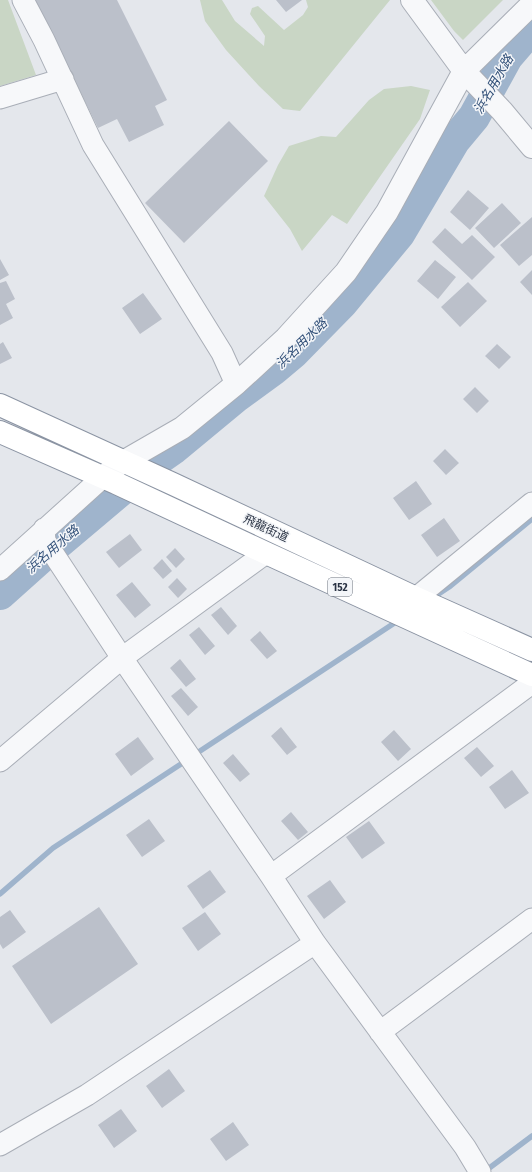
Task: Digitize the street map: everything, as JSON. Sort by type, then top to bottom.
[{"type":"highway","name":"飛龍街道","points":[[0,405],[416,598],[532,650]]},
{"type":"highway","name":"飛龍街道","points":[[0,432],[109,480],[266,554],[532,675]]},
{"type":"street","points":[[22,0],[44,40],[93,145],[222,353],[236,384]]},
{"type":"street","points":[[412,0],[470,78],[502,111],[532,147]]},
{"type":"street","points":[[0,570],[128,464],[182,428],[236,384],[286,338],[346,272],[387,212],[470,78],[532,4]]},
{"type":"street","points":[[0,98],[63,79]]},
{"type":"street","points":[[416,598],[532,502]]},
{"type":"street","points":[[44,535],[58,561],[122,658],[272,876],[315,943],[465,1147],[477,1168]]},
{"type":"street","points":[[0,761],[122,658],[266,554]]},
{"type":"street","points":[[272,876],[532,683]]},
{"type":"street","points":[[380,1032],[532,919]]},
{"type":"street","points":[[0,1145],[88,1095],[315,943]]},
{"type":"green space","points":[[0,0],[8,0],[36,75],[0,86]]},
{"type":"green space","points":[[200,0],[222,0],[235,21],[264,46],[265,36],[250,14],[252,8],[258,6],[284,30],[303,15],[308,7],[306,0],[390,0],[300,111],[283,109],[259,86],[226,50],[205,21]]},
{"type":"green space","points":[[431,0],[503,0],[463,40],[454,31]]},
{"type":"green space","points":[[411,86],[430,90],[420,119],[347,224],[332,215],[302,251],[290,229],[264,196],[278,165],[289,146],[321,136],[336,137],[369,100],[384,89]]},
{"type":"building","points":[[35,0],[117,0],[167,100],[155,106],[164,125],[129,142],[117,119],[98,128]]},
{"type":"building","points":[[276,0],[302,0],[286,12]]},
{"type":"building","points":[[229,121],[268,161],[184,243],[145,203]]},
{"type":"building","points":[[468,190],[489,208],[470,230],[450,212]]},
{"type":"building","points":[[502,203],[521,223],[494,248],[475,228]]},
{"type":"building","points":[[532,217],[532,255],[519,266],[500,245]]},
{"type":"building","points":[[445,228],[462,244],[472,235],[495,257],[472,280],[432,242]]},
{"type":"building","points":[[0,259],[9,275],[0,280]]},
{"type":"building","points":[[435,260],[456,277],[438,299],[417,281]]},
{"type":"building","points":[[532,270],[532,295],[520,282]]},
{"type":"building","points":[[6,281],[15,299],[6,304],[13,318],[0,325],[0,283]]},
{"type":"building","points":[[468,282],[487,301],[460,327],[441,307]]},
{"type":"building","points":[[143,293],[162,319],[140,334],[122,308]]},
{"type":"building","points":[[3,342],[12,358],[0,364],[0,344]]},
{"type":"building","points":[[497,344],[511,357],[499,369],[485,356]]},
{"type":"building","points":[[475,387],[489,401],[477,413],[463,399]]},
{"type":"building","points":[[445,449],[459,463],[446,475],[433,461]]},
{"type":"building","points":[[416,481],[432,504],[409,520],[393,498]]},
{"type":"building","points":[[444,518],[460,541],[437,557],[421,535]]},
{"type":"building","points":[[130,534],[142,550],[119,568],[106,552]]},
{"type":"building","points":[[175,548],[185,559],[176,568],[166,557]]},
{"type":"building","points":[[162,559],[172,571],[163,579],[153,568]]},
{"type":"building","points":[[177,578],[187,589],[178,598],[168,587]]},
{"type":"building","points":[[132,582],[151,605],[135,618],[116,595]]},
{"type":"building","points":[[221,607],[237,626],[228,635],[211,615]]},
{"type":"building","points":[[199,627],[215,646],[205,655],[189,635]]},
{"type":"building","points":[[260,631],[277,651],[267,659],[250,640]]},
{"type":"building","points":[[180,659],[196,679],[186,687],[170,668]]},
{"type":"building","points":[[181,688],[198,707],[188,716],[171,696]]},
{"type":"building","points":[[281,727],[297,747],[287,755],[271,736]]},
{"type":"building","points":[[394,730],[411,749],[398,761],[381,742]]},
{"type":"building","points":[[138,737],[154,759],[131,776],[115,754]]},
{"type":"building","points":[[477,747],[494,766],[481,777],[464,758]]},
{"type":"building","points":[[233,754],[250,774],[240,782],[223,763]]},
{"type":"building","points":[[512,770],[529,793],[505,809],[489,787]]},
{"type":"building","points":[[291,812],[308,832],[298,840],[281,821]]},
{"type":"building","points":[[149,819],[165,841],[142,857],[126,835]]},
{"type":"building","points":[[369,821],[385,843],[362,859],[346,837]]},
{"type":"building","points":[[210,870],[226,892],[203,909],[187,886]]},
{"type":"building","points":[[330,880],[346,902],[324,919],[307,896]]},
{"type":"building","points":[[99,907],[138,964],[51,1024],[12,966]]},
{"type":"building","points":[[10,910],[26,932],[3,949],[0,944],[0,917]]},
{"type":"building","points":[[205,912],[221,934],[198,951],[182,928]]},
{"type":"building","points":[[169,1069],[185,1091],[162,1108],[146,1086]]},
{"type":"building","points":[[121,1109],[137,1131],[114,1148],[98,1125]]},
{"type":"building","points":[[233,1122],[249,1145],[226,1161],[210,1139]]},
{"type":"waterway","name":"浜名用水路","points":[[0,594],[153,463],[173,449],[237,396],[293,353],[342,303],[399,234],[454,141],[474,117],[507,57],[532,28]]},
{"type":"waterway","points":[[431,599],[449,587],[532,519]]},
{"type":"waterway","points":[[197,753],[399,620]]},
{"type":"waterway","points":[[0,894],[53,848],[181,764]]},
{"type":"waterway","points":[[484,1172],[532,1136]]}]
